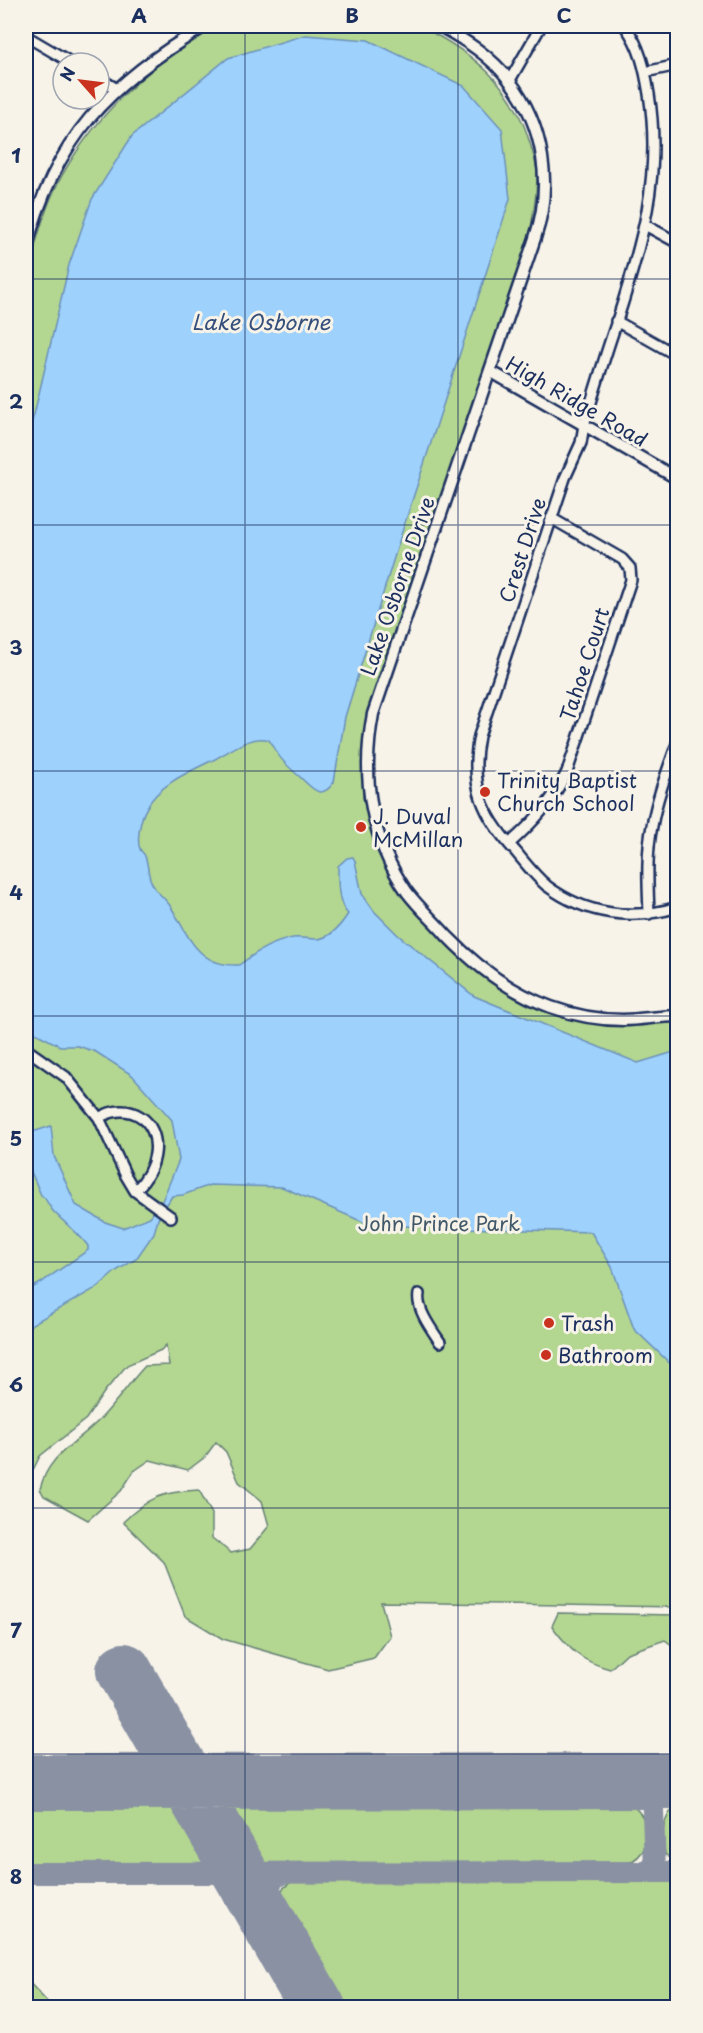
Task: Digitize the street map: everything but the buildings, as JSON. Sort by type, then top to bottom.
[{"type":"street","points":[[26,250],[41,201],[63,154],[96,110],[117,89],[151,62],[205,26]]},
{"type":"street","name":"Lake Osborne Drive","points":[[440,26],[479,50],[510,80],[526,108],[538,137],[543,161],[544,193],[537,233],[373,714],[367,771],[376,828],[394,871],[416,903],[459,948],[509,987],[530,999],[554,1008],[600,1018],[624,1020],[678,1016]]},
{"type":"street","points":[[510,80],[541,26]]},
{"type":"street","name":"Crest Drive","points":[[625,26],[636,44],[645,72],[650,101],[653,148],[650,196],[645,225],[584,425],[581,443],[564,478],[476,750],[475,765],[479,794],[494,827],[547,885],[577,904],[612,914],[650,914],[678,907]]},
{"type":"street","points":[[26,36],[52,51]]},
{"type":"street","points":[[645,72],[678,65]]},
{"type":"street","points":[[111,85],[117,89]]},
{"type":"street","points":[[645,225],[678,243]]},
{"type":"street","points":[[616,321],[678,356]]},
{"type":"street","name":"High Ridge Road","points":[[490,371],[678,479]]},
{"type":"street","name":"Tahoe Court","points":[[509,844],[543,812],[565,776],[631,580],[630,568],[622,559],[551,518]]},
{"type":"street","points":[[650,914],[648,865],[652,826],[678,741]]},
{"type":"street","points":[[26,1048],[66,1077],[99,1118],[135,1191],[171,1217]]},
{"type":"street","points":[[99,1118],[116,1111],[128,1111],[139,1115],[152,1130],[156,1143],[155,1156],[149,1172],[135,1191]]},
{"type":"street","points":[[419,1294],[418,1299],[422,1310],[440,1342]]},
{"type":"green space","name":"John Prince Park","points":[[218,26],[420,26],[474,59],[502,87],[523,122],[534,155],[537,184],[528,244],[363,756],[363,798],[373,831],[407,895],[479,971],[594,1021],[637,1025],[677,1017],[677,1607],[381,1602],[390,1636],[374,1658],[328,1669],[223,1639],[185,1616],[164,1562],[123,1522],[157,1497],[175,1492],[199,1490],[212,1514],[212,1538],[231,1553],[250,1549],[269,1526],[262,1501],[239,1482],[226,1452],[216,1442],[205,1457],[188,1470],[150,1460],[134,1471],[121,1491],[88,1520],[44,1496],[40,1489],[44,1476],[58,1456],[103,1416],[145,1366],[169,1365],[166,1345],[161,1350],[127,1365],[86,1419],[40,1456],[26,1484],[26,285],[50,200],[85,139],[124,95],[146,75],[193,40]]},
{"type":"green space","points":[[558,1613],[677,1615],[677,1649],[665,1640],[627,1653],[610,1669],[600,1666],[576,1654],[564,1642],[552,1626]]},
{"type":"green space","points":[[26,1800],[183,1801],[211,1852],[210,1863],[26,1864]]},
{"type":"green space","points":[[629,1802],[646,1823],[648,1838],[638,1857],[625,1864],[266,1864],[255,1860],[217,1805]]},
{"type":"green space","points":[[677,1804],[677,1863],[665,1854],[663,1839],[668,1815]]},
{"type":"green space","points":[[294,1880],[677,1880],[677,2007],[335,2007],[276,1906],[281,1891]]},
{"type":"green space","points":[[26,1979],[52,2007],[26,2007]]},
{"type":"water","name":"Lake Osborne","points":[[305,35],[368,40],[464,86],[502,129],[510,199],[401,535],[345,717],[334,782],[325,791],[317,791],[286,765],[269,740],[248,741],[186,774],[158,792],[142,817],[139,834],[140,849],[145,856],[149,877],[156,890],[171,907],[196,948],[214,961],[239,965],[277,942],[293,938],[326,937],[348,914],[340,898],[338,866],[347,858],[353,857],[362,894],[374,911],[398,935],[474,996],[638,1063],[677,1051],[677,1370],[634,1329],[612,1267],[591,1232],[370,1225],[282,1187],[210,1185],[183,1195],[172,1196],[158,1219],[154,1233],[136,1259],[116,1271],[98,1287],[32,1324],[26,1331],[26,1291],[88,1250],[88,1246],[53,1211],[41,1195],[26,1160],[26,1128],[36,1131],[51,1126],[54,1156],[76,1205],[105,1222],[123,1228],[150,1217],[162,1201],[179,1160],[172,1120],[132,1075],[96,1052],[78,1046],[60,1046],[26,1028],[26,439],[34,415],[69,265],[92,199],[132,136],[228,58]]},
{"type":"taxiway","points":[[652,1781],[655,1871]]},
{"type":"taxiway","points":[[26,1873],[678,1872]]},
{"type":"taxiway","points":[[265,1915],[263,1901],[265,1890],[272,1880],[284,1873]]},
{"type":"runway","points":[[124,1671],[318,2008]]},
{"type":"runway","points":[[26,1782],[678,1781]]},
{"type":"place","name":"Trinity Baptist Church School","points":[[485,792]]},
{"type":"place","name":"J. Duval McMillan","points":[[361,827]]},
{"type":"place","name":"Trash","points":[[549,1323]]},
{"type":"place","name":"Bathroom","points":[[546,1355]]}]
